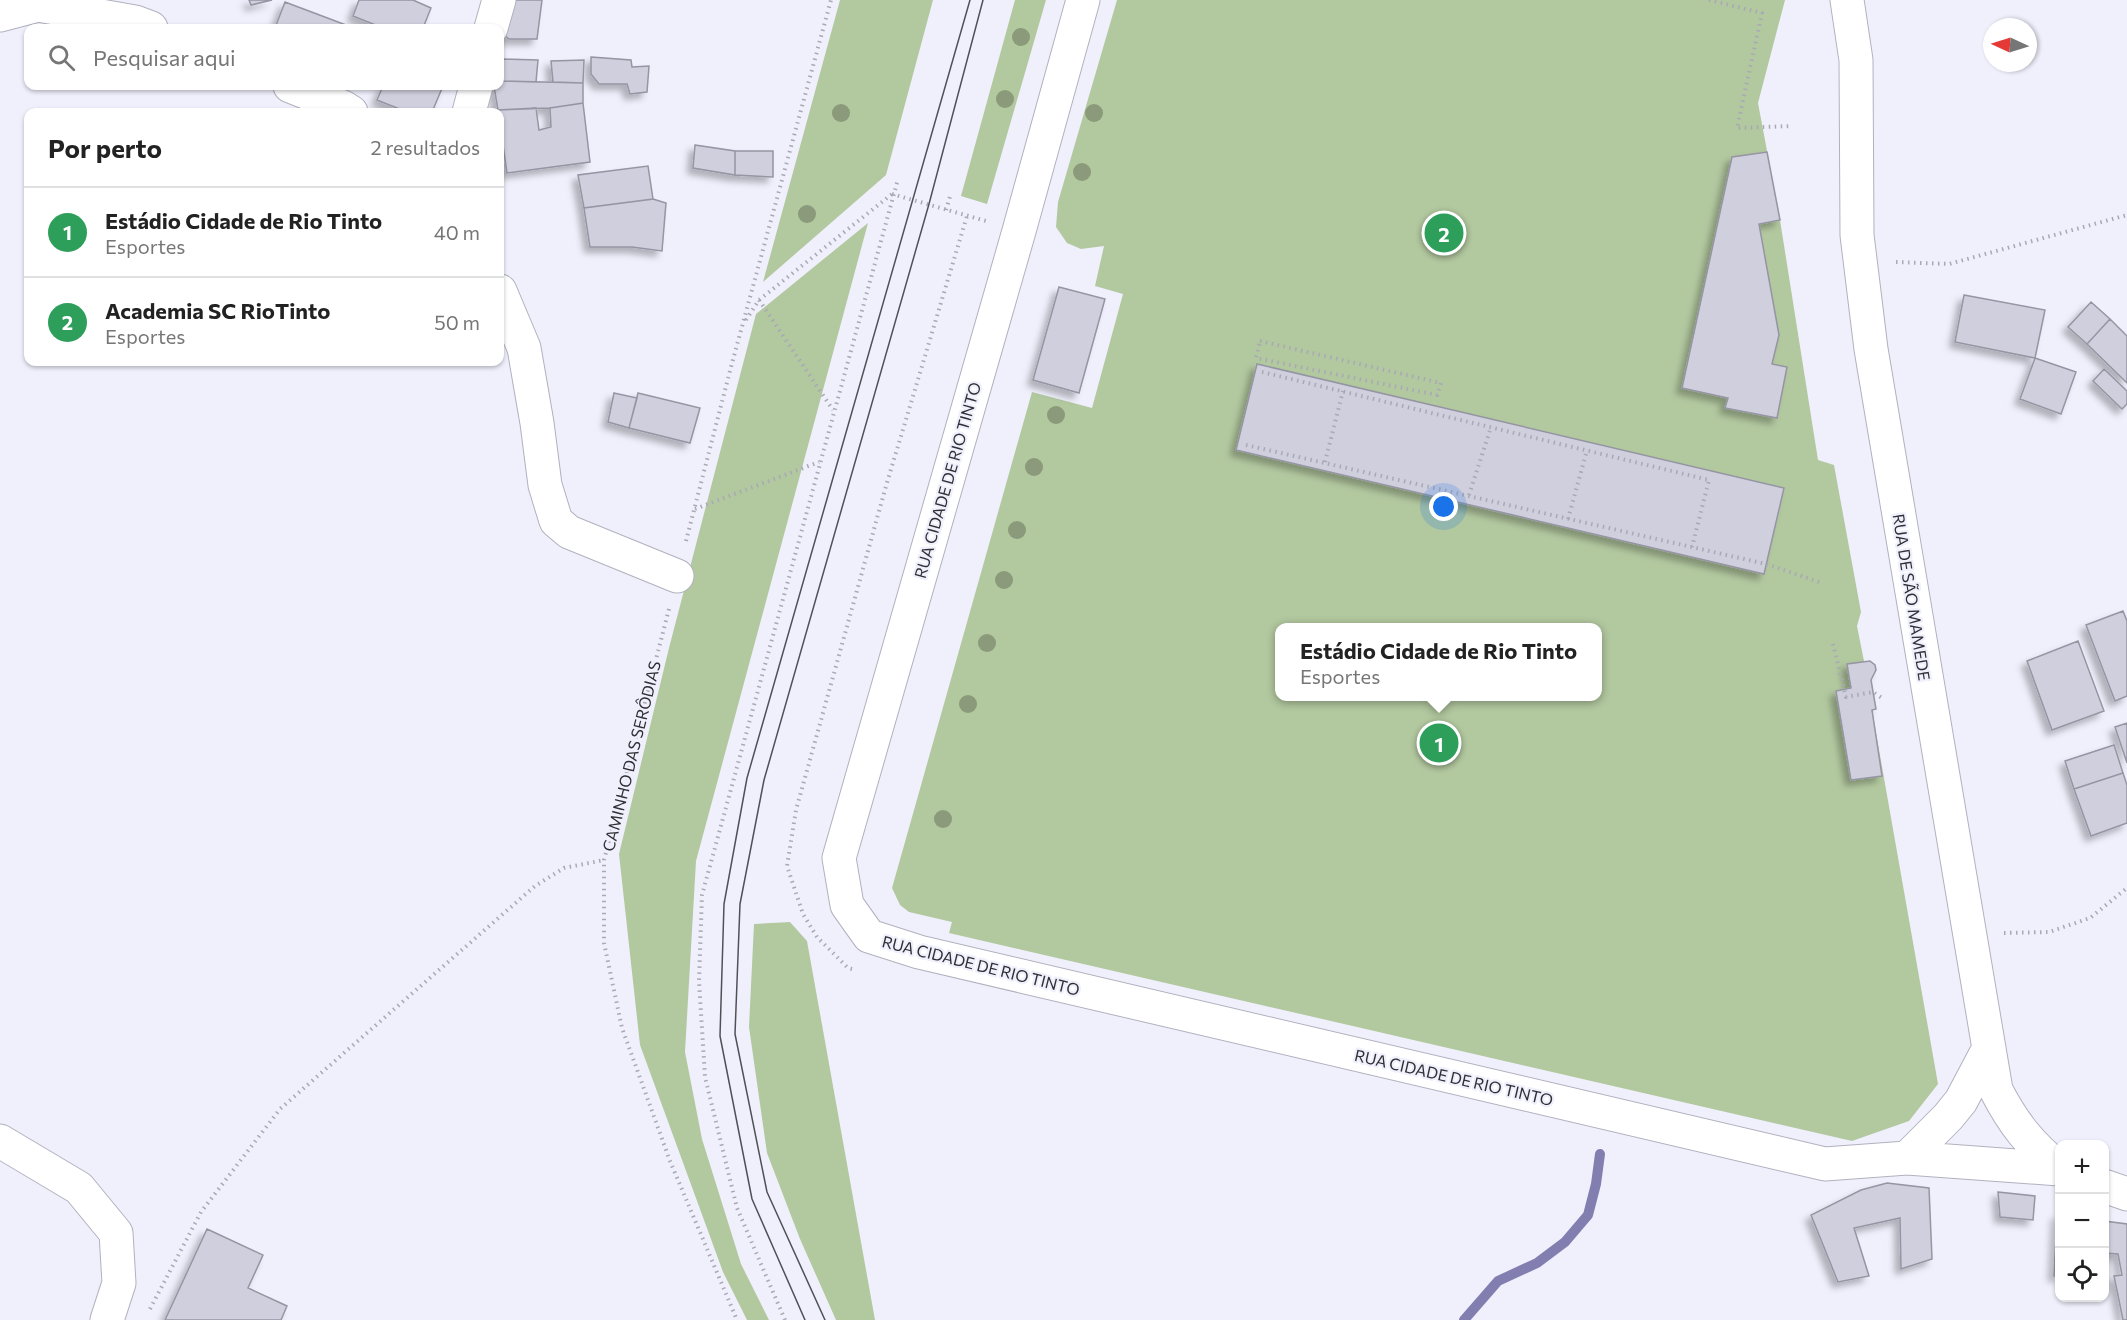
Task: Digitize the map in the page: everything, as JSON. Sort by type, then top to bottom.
[{"type":"street","points":[[492,24],[499,0]]},
{"type":"street","name":"RUA CIDADE DE RIO TINTO","points":[[1083,0],[839,858],[847,905],[869,936],[919,952],[1825,1164],[1907,1158],[2055,1169]]},
{"type":"street","name":"RUA DE SÃO MAMEDE","points":[[1847,0],[1856,60],[1857,236],[1871,349],[1996,1090],[2011,1119],[2028,1141],[2055,1165]]},
{"type":"street","points":[[0,15],[38,2],[140,24]]},
{"type":"street","points":[[300,90],[345,108]]},
{"type":"street","points":[[470,108],[476,90]]},
{"type":"street","points":[[504,300],[524,348],[537,423],[544,485],[556,521],[569,532],[677,576]]},
{"type":"street","points":[[1907,1158],[1961,1101],[1989,1048]]},
{"type":"street","points":[[0,1141],[79,1188],[116,1233],[119,1283],[107,1320]]},
{"type":"street","points":[[2109,1188],[2127,1194]]},
{"type":"path","name":"CAMINHO DAS SERÔDIAS","points":[[150,1310],[201,1212],[280,1109],[535,886],[564,868],[604,860],[744,322],[831,0]]},
{"type":"path","points":[[1710,0],[1762,13],[1737,128],[1792,126]]},
{"type":"path","points":[[785,1320],[737,1208],[705,1077],[699,981],[702,906],[705,883],[897,179]]},
{"type":"path","points":[[946,210],[951,193]]},
{"type":"path","points":[[744,322],[759,300],[892,194]]},
{"type":"path","points":[[859,970],[848,968],[817,937],[803,914],[788,866],[796,810],[886,486],[967,216],[892,194]]},
{"type":"path","points":[[1893,261],[1949,264],[2127,215]]},
{"type":"path","points":[[759,300],[833,410]]},
{"type":"path","points":[[1260,340],[1441,383],[1437,395],[1256,358],[1260,340]]},
{"type":"path","points":[[1262,372],[1709,480],[1692,547]]},
{"type":"path","points":[[1325,462],[1343,391]]},
{"type":"path","points":[[1469,495],[1491,427]]},
{"type":"path","points":[[1246,445],[1766,564],[1819,582]]},
{"type":"path","points":[[1568,519],[1587,450]]},
{"type":"path","points":[[695,510],[819,462]]},
{"type":"path","points":[[1833,644],[1846,697],[1873,692],[1881,698]]},
{"type":"path","points":[[604,860],[604,943],[622,1028],[670,1161],[737,1320]]},
{"type":"path","points":[[2001,934],[2049,932],[2090,918],[2127,888]]},
{"type":"green space","points":[[840,0],[933,0],[886,175],[763,282]]},
{"type":"green space","points":[[1015,0],[1046,0],[987,204],[961,196]]},
{"type":"green space","points":[[1117,0],[1785,0],[1758,103],[1780,220],[1818,460],[1834,465],[1861,612],[1857,626],[1864,661],[1870,661],[1875,665],[1876,670],[1871,680],[1876,709],[1872,710],[1938,1084],[1909,1121],[1852,1141],[949,933],[952,922],[909,912],[900,905],[892,888],[1032,392],[1092,408],[1123,294],[1095,286],[1104,246],[1081,249],[1067,243],[1056,227],[1058,202]]},
{"type":"green space","points":[[868,223],[696,861],[685,1052],[702,1139],[741,1264],[769,1320],[747,1320],[723,1272],[640,1045],[619,854],[669,648],[756,314]]},
{"type":"green space","points":[[790,922],[807,941],[875,1320],[836,1320],[800,1239],[767,1153],[749,1027],[754,924]]},
{"type":"building","points":[[249,0],[272,0],[251,5]]},
{"type":"building","points":[[359,0],[413,0],[431,8],[425,24],[373,24],[353,16]]},
{"type":"building","points":[[513,0],[542,0],[537,39],[509,39],[504,35]]},
{"type":"building","points":[[285,2],[343,24],[277,24]]},
{"type":"building","points":[[591,57],[631,60],[632,67],[649,66],[647,92],[630,94],[627,84],[599,84],[591,74]]},
{"type":"building","points":[[504,59],[538,60],[536,82],[504,81]]},
{"type":"building","points":[[584,60],[583,83],[553,82],[551,61]]},
{"type":"building","points":[[504,81],[583,83],[583,103],[550,108],[498,108],[495,90],[504,90]]},
{"type":"building","points":[[381,90],[441,90],[434,108],[397,108],[377,100]]},
{"type":"building","points":[[583,103],[590,162],[507,173],[504,152],[504,110],[536,108],[539,130],[551,127],[550,108]]},
{"type":"building","points":[[695,145],[735,151],[735,175],[693,168]]},
{"type":"building","points":[[735,151],[773,151],[773,177],[735,175]]},
{"type":"building","points":[[1767,152],[1780,220],[1759,224],[1779,335],[1772,364],[1787,367],[1777,418],[1725,408],[1728,398],[1682,388],[1732,157]]},
{"type":"building","points":[[648,166],[653,199],[584,208],[578,175]]},
{"type":"building","points":[[653,199],[666,203],[662,251],[632,247],[590,247],[584,208]]},
{"type":"building","points":[[1059,287],[1105,299],[1079,393],[1033,380]]},
{"type":"building","points":[[1964,295],[2045,310],[2035,358],[1955,342]]},
{"type":"building","points":[[2091,302],[2110,319],[2087,344],[2068,327]]},
{"type":"building","points":[[2110,319],[2127,336],[2127,383],[2087,344]]},
{"type":"building","points":[[2035,358],[2076,372],[2061,414],[2020,399]]},
{"type":"building","points":[[1257,364],[1784,488],[1764,574],[1236,450]]},
{"type":"building","points":[[2104,369],[2127,391],[2127,404],[2122,409],[2093,381]]},
{"type":"building","points":[[614,393],[637,398],[629,428],[608,422]]},
{"type":"building","points":[[638,393],[700,408],[690,443],[629,428]]},
{"type":"building","points":[[2123,611],[2127,621],[2127,696],[2115,701],[2086,625]]},
{"type":"building","points":[[2078,641],[2104,711],[2052,730],[2027,661]]},
{"type":"building","points":[[1870,661],[1875,665],[1876,670],[1871,680],[1876,709],[1872,710],[1882,776],[1851,780],[1836,691],[1851,688],[1847,664]]},
{"type":"building","points":[[2127,723],[2127,763],[2115,727]]},
{"type":"building","points":[[2114,745],[2123,773],[2074,789],[2065,761]]},
{"type":"building","points":[[2123,773],[2127,785],[2127,823],[2091,836],[2074,789]]},
{"type":"building","points":[[1887,1183],[1929,1188],[1932,1259],[1901,1269],[1900,1218],[1854,1228],[1869,1276],[1838,1282],[1811,1215],[1861,1190]]},
{"type":"building","points":[[1998,1192],[2035,1196],[2033,1220],[2000,1217]]},
{"type":"building","points":[[2109,1222],[2127,1224],[2127,1320],[2123,1320],[2114,1276],[2122,1275],[2118,1254],[2109,1253]]},
{"type":"building","points":[[207,1229],[263,1255],[248,1288],[287,1306],[281,1320],[165,1320]]},
{"type":"waterway","points":[[1464,1320],[1498,1281],[1537,1263],[1565,1242],[1588,1215],[1596,1184],[1600,1154]]},
{"type":"tram line","points":[[805,1320],[752,1199],[720,1036],[724,904],[747,778],[970,0]]},
{"type":"tram line","points":[[825,1320],[767,1192],[735,1034],[740,904],[764,780],[929,204],[983,0]]},
{"type":"place","name":"Academia SC RioTinto","points":[[1444,233]]},
{"type":"place","name":"Estádio Cidade de Rio Tinto","points":[[1439,743]]}]
